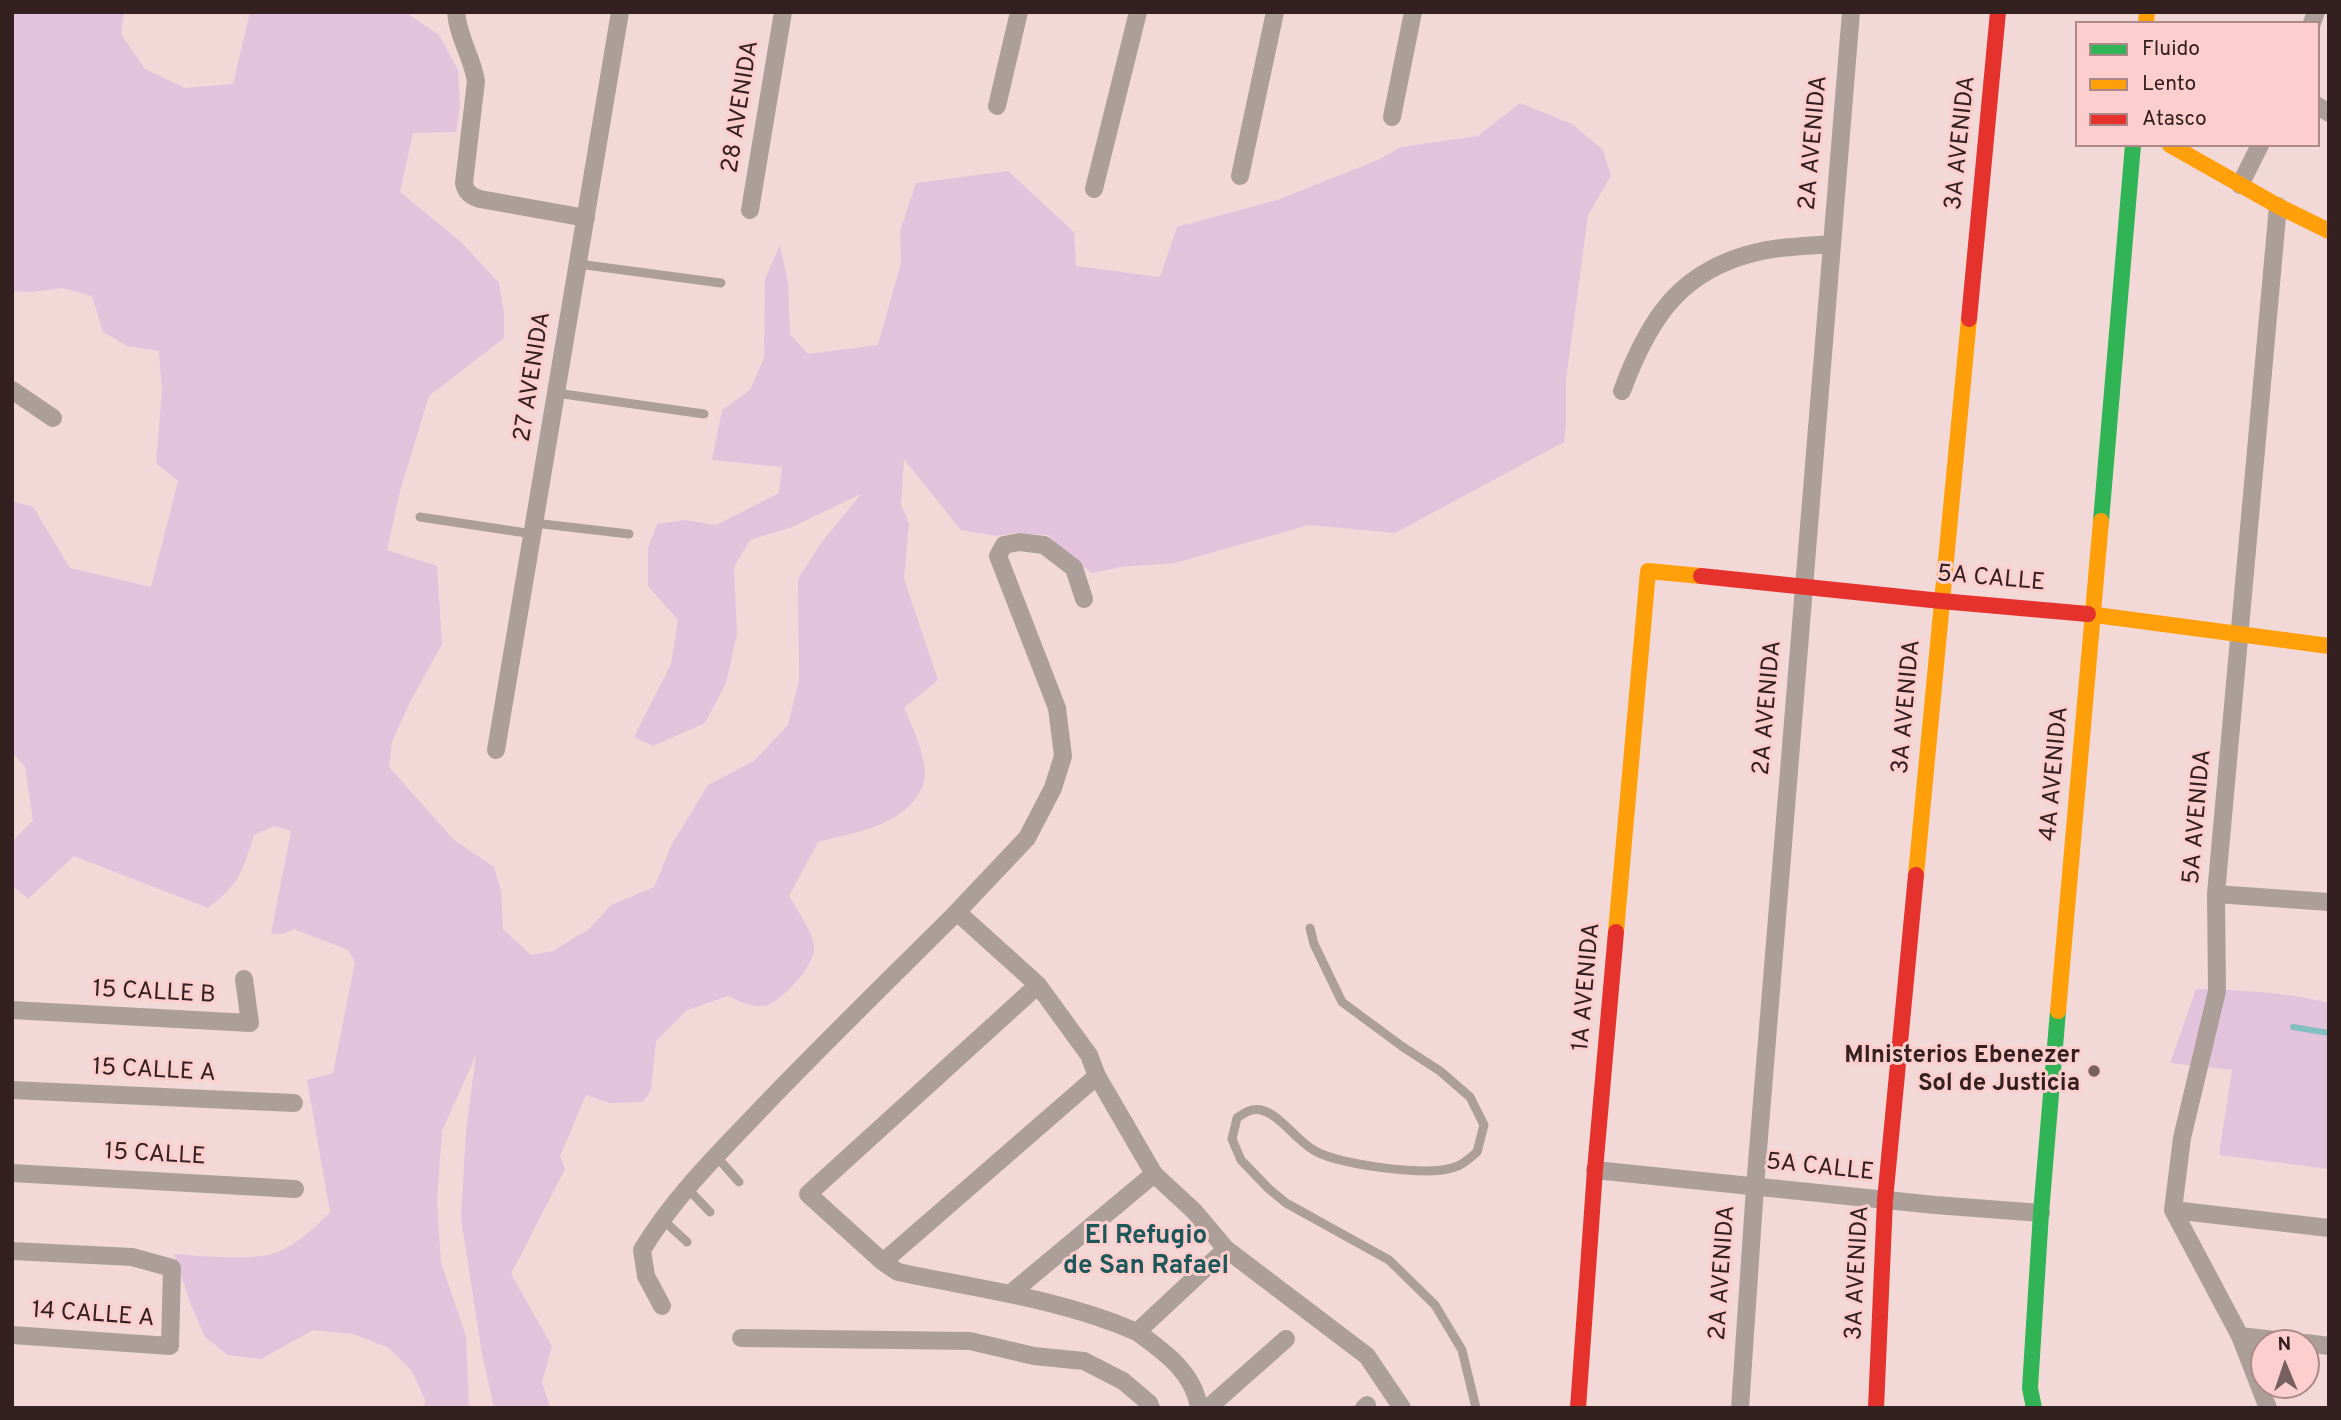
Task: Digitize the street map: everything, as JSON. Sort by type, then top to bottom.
[{"type":"street","points":[[456,12],[457,30],[476,81],[464,183],[466,190],[471,196],[480,199],[586,218]]},
{"type":"street","name":"27 AVENIDA","points":[[496,750],[620,12]]},
{"type":"street","name":"28 AVENIDA","points":[[750,210],[783,12]]},
{"type":"street","points":[[997,106],[1019,12]]},
{"type":"street","points":[[1094,189],[1138,12]]},
{"type":"street","points":[[1240,176],[1275,12]]},
{"type":"street","points":[[1392,117],[1413,12]]},
{"type":"street","name":"2A AVENIDA","points":[[1740,1408],[1755,1187],[1851,12]]},
{"type":"street","name":"3A AVENIDA","points":[[1876,1408],[1885,1200],[1998,12]]},
{"type":"street","name":"4A AVENIDA","points":[[2034,1408],[2030,1388],[2041,1213],[2133,147]]},
{"type":"street","points":[[2174,147],[2278,206],[2329,231]]},
{"type":"street","points":[[2240,185],[2259,147]]},
{"type":"street","name":"5A AVENIDA","points":[[2173,1210],[2182,1138],[2217,991],[2216,894],[2278,206]]},
{"type":"street","points":[[1622,391],[1647,331],[1665,306],[1696,278],[1728,259],[1765,250],[1832,244]]},
{"type":"street","points":[[12,390],[52,418]]},
{"type":"street","points":[[662,1307],[646,1276],[642,1250],[661,1218],[716,1156],[1027,838],[1052,788],[1063,756],[1057,708],[998,556],[1004,545],[1019,541],[1044,545],[1074,568],[1084,599]]},
{"type":"street","name":"5A CALLE","points":[[1648,571],[2093,614],[2329,646]]},
{"type":"street","name":"1A AVENIDA","points":[[1578,1408],[1595,1170],[1648,571]]},
{"type":"street","points":[[2216,894],[2329,902]]},
{"type":"street","points":[[957,912],[1038,985],[1089,1055],[1097,1076],[1154,1174],[1194,1211],[1226,1249],[1367,1356],[1402,1408]]},
{"type":"street","name":"15 CALLE B","points":[[12,1010],[250,1023],[244,979]]},
{"type":"street","points":[[1038,985],[808,1194],[883,1262],[898,1272],[1068,1308],[1137,1332],[1174,1359],[1197,1396],[1199,1408]]},
{"type":"street","points":[[883,1262],[1097,1076]]},
{"type":"street","name":"15 CALLE A","points":[[12,1090],[294,1103]]},
{"type":"street","name":"5A CALLE","points":[[1595,1170],[2041,1213]]},
{"type":"street","name":"15 CALLE","points":[[12,1172],[295,1189]]},
{"type":"street","points":[[1010,1294],[1154,1174]]},
{"type":"street","points":[[2173,1210],[2329,1228]]},
{"type":"street","points":[[2173,1210],[2240,1336],[2268,1408]]},
{"type":"street","points":[[1137,1332],[1226,1249]]},
{"type":"street","name":"14 CALLE A","points":[[12,1251],[132,1257],[172,1269],[170,1346],[12,1335]]},
{"type":"street","points":[[2240,1336],[2250,1337]]},
{"type":"street","points":[[741,1338],[970,1341],[1034,1356],[1084,1361],[1123,1381],[1149,1403],[1151,1408]]},
{"type":"street","points":[[1208,1408],[1286,1339]]},
{"type":"lane","points":[[578,264],[721,283]]},
{"type":"lane","points":[[556,393],[704,414]]},
{"type":"lane","points":[[420,517],[629,534]]},
{"type":"lane","points":[[1310,928],[1314,944],[1342,1002],[1440,1071],[1471,1097],[1484,1125],[1477,1152],[1455,1167],[1423,1171],[1350,1162],[1317,1153],[1274,1116],[1262,1110],[1248,1110],[1237,1118],[1232,1139],[1241,1160],[1286,1203],[1389,1259],[1434,1305],[1462,1350],[1476,1408]]},
{"type":"lane","points":[[716,1156],[739,1182]]},
{"type":"lane","points":[[687,1188],[710,1212]]},
{"type":"lane","points":[[661,1218],[687,1242]]},
{"type":"shaded area","points":[[12,12],[124,12],[121,34],[145,69],[185,88],[233,84],[250,12],[405,12],[439,35],[458,70],[460,106],[456,132],[413,133],[400,192],[461,242],[499,283],[504,313],[504,338],[429,396],[400,491],[387,550],[437,566],[442,644],[410,702],[392,742],[389,767],[454,840],[494,867],[501,891],[503,929],[531,955],[553,951],[589,929],[611,905],[654,887],[672,844],[708,785],[754,761],[788,725],[799,681],[798,579],[821,543],[861,494],[792,527],[750,540],[734,567],[737,634],[726,683],[705,723],[653,746],[634,737],[671,664],[678,620],[648,586],[648,548],[657,524],[686,520],[716,525],[779,493],[782,467],[712,460],[722,410],[750,390],[764,358],[765,279],[780,245],[788,282],[790,334],[808,354],[878,345],[901,263],[900,231],[916,183],[1008,171],[1074,232],[1076,266],[1160,277],[1177,227],[1277,200],[1378,160],[1401,147],[1478,136],[1520,103],[1572,124],[1603,150],[1611,176],[1588,215],[1566,380],[1564,442],[1395,533],[1309,525],[1175,563],[1121,567],[1092,573],[1065,554],[1049,535],[1015,533],[996,536],[961,530],[904,459],[901,505],[909,523],[904,579],[938,680],[904,708],[923,757],[923,785],[905,810],[893,818],[863,830],[818,842],[789,896],[810,933],[814,952],[806,969],[784,994],[765,1006],[749,1004],[728,996],[687,1010],[656,1041],[651,1090],[643,1102],[610,1103],[586,1095],[560,1156],[565,1169],[511,1274],[552,1346],[542,1382],[550,1408],[494,1408],[482,1354],[461,1218],[466,1131],[476,1055],[442,1131],[437,1201],[441,1263],[466,1336],[469,1408],[422,1408],[426,1402],[412,1371],[389,1348],[353,1334],[313,1330],[261,1359],[228,1355],[205,1337],[174,1254],[234,1257],[268,1255],[294,1243],[330,1212],[307,1080],[333,1073],[355,962],[348,950],[294,929],[283,934],[271,934],[291,831],[274,826],[254,835],[233,884],[208,908],[74,856],[28,899],[12,885],[12,842],[33,820],[25,767],[12,752],[12,501],[33,507],[70,568],[151,587],[178,481],[156,463],[162,391],[159,351],[127,346],[103,332],[92,296],[62,288],[31,292],[12,291]]},
{"type":"shaded area","points":[[2196,989],[2263,992],[2329,1003],[2329,1169],[2219,1155],[2232,1070],[2170,1063]]},
{"type":"waterway","points":[[2293,1027],[2329,1033]]},
{"type":"traffic: fast","points":[[2101,521],[2133,147]]},
{"type":"traffic: fast","points":[[2034,1408],[2030,1388],[2058,1011]]},
{"type":"traffic: slow","points":[[2146,21],[2147,12]]},
{"type":"traffic: slow","points":[[2174,147],[2278,206],[2329,231]]},
{"type":"traffic: slow","points":[[1916,875],[1969,319]]},
{"type":"traffic: slow","points":[[2058,1011],[2101,521]]},
{"type":"traffic: slow","points":[[1616,932],[1648,571],[1701,576]]},
{"type":"traffic: slow","points":[[2088,614],[2329,646]]},
{"type":"traffic: jam","points":[[1969,319],[1998,12]]},
{"type":"traffic: jam","points":[[1701,576],[2088,614]]},
{"type":"traffic: jam","points":[[1876,1408],[1885,1200],[1916,875]]},
{"type":"traffic: jam","points":[[1578,1408],[1616,932]]},
{"type":"place","name":"MInisterios Ebenezer Sol de Justicia","points":[[2094,1071]]},
{"type":"district","name":"El Refugio de San Rafael","points":[[1146,1253]]}]
